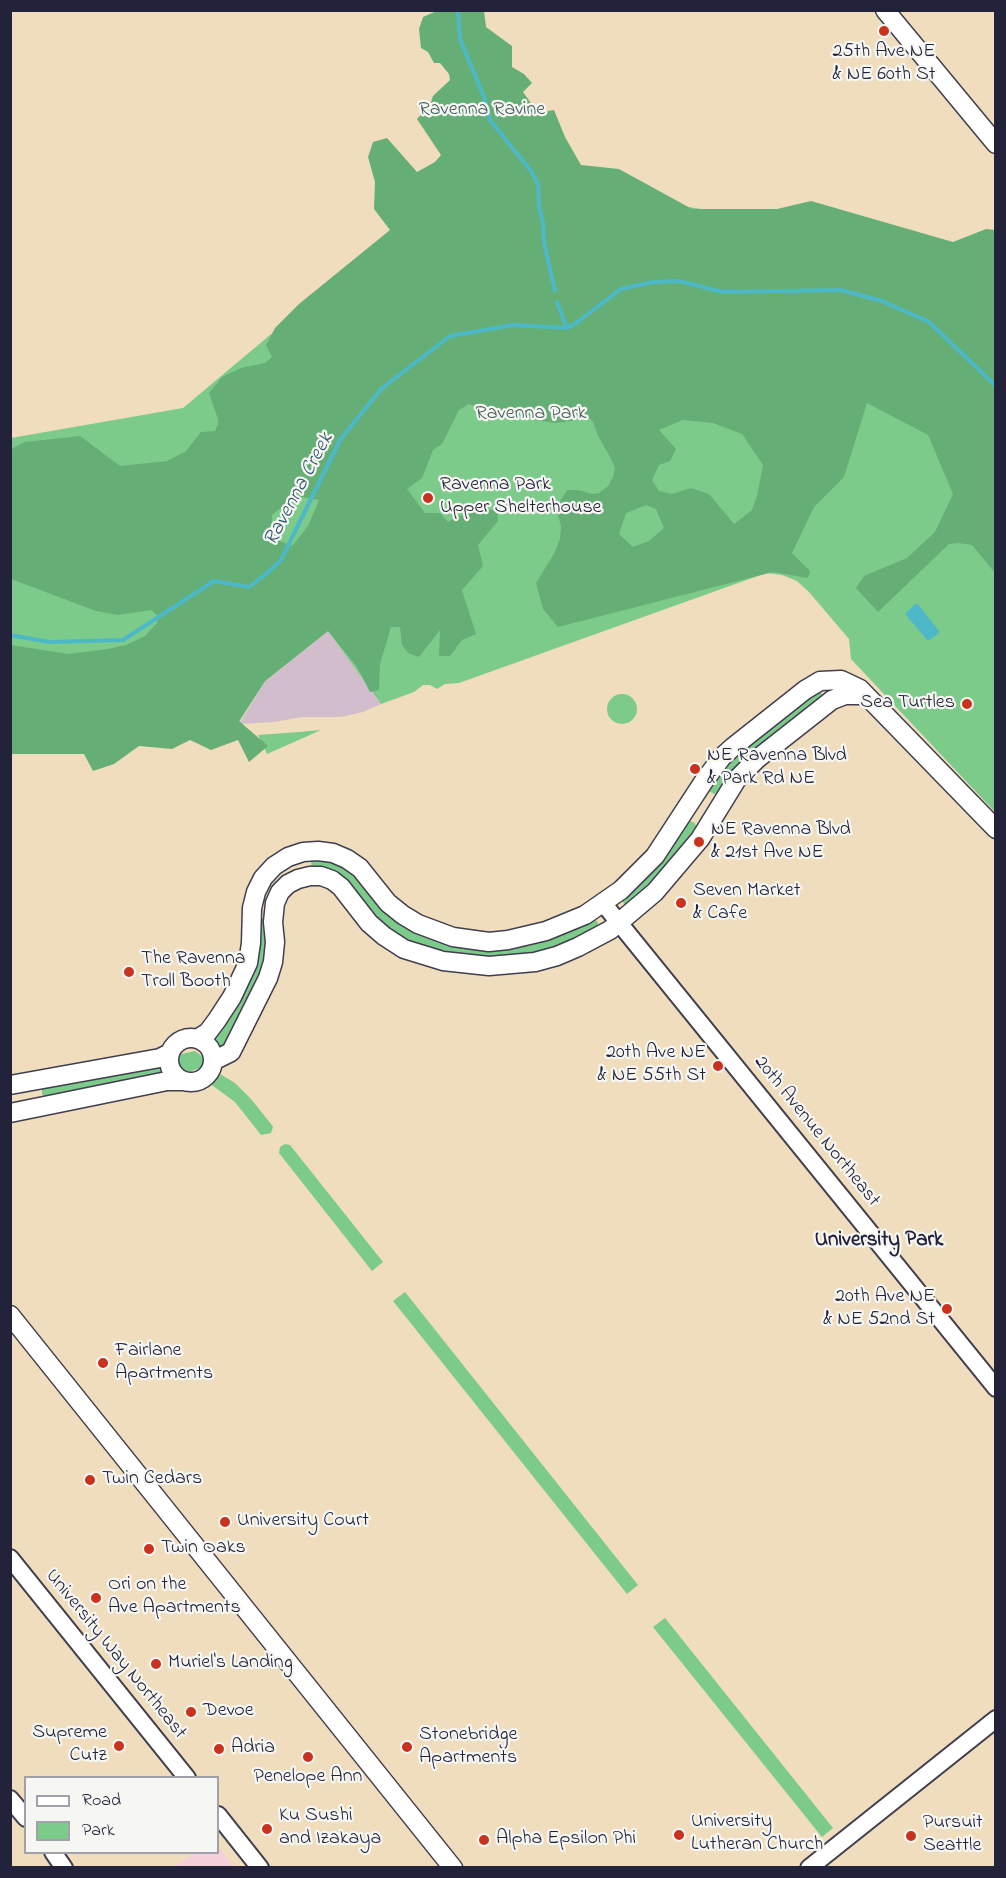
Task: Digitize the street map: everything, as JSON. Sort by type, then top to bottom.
[{"type":"main road","points":[[885,10],[996,144]]},
{"type":"main road","points":[[197,1039],[208,1032],[217,1020],[232,997],[248,963],[252,908],[263,878],[274,866],[288,857],[303,852],[318,851],[333,853],[348,859],[360,868],[388,903],[402,915],[435,932],[471,941],[526,937],[585,915],[621,890],[655,856],[712,769],[733,747],[805,690],[820,681],[837,679],[853,684],[996,829]]},
{"type":"main road","points":[[213,1061],[231,1058],[268,978],[273,962],[275,942],[273,922],[275,903],[280,892],[288,884],[310,876],[321,876],[332,880],[341,887],[369,923],[404,949],[427,957],[466,965],[500,966],[535,962],[578,947],[619,923],[655,892],[686,857],[746,768],[832,700],[845,695],[865,695]]},
{"type":"main road","points":[[10,1085],[160,1058],[170,1053],[178,1042],[184,1039],[197,1039],[211,1050],[213,1061],[210,1073],[204,1079],[190,1083],[183,1081],[176,1077],[170,1068],[170,1053]]},
{"type":"main road","points":[[10,1113],[167,1081],[183,1081]]},
{"type":"main road","points":[[10,1315],[453,1868]]},
{"type":"street","name":"20th Avenue Northeast","points":[[603,903],[996,1388]]},
{"type":"street","name":"University Way Northeast","points":[[10,1558],[185,1776]]},
{"type":"street","points":[[809,1868],[996,1719]]},
{"type":"street","points":[[10,1799],[24,1816]]},
{"type":"street","points":[[219,1816],[260,1868]]},
{"type":"street","points":[[54,1854],[64,1868]]},
{"type":"shaded area","points":[[328,631],[381,704],[363,712],[341,717],[302,717],[274,722],[239,724],[265,681]]},
{"type":"shaded area","points":[[219,1847],[234,1867],[175,1867],[193,1854],[219,1854]]},
{"type":"green space","name":"Ravenna Park","points":[[439,10],[484,11],[486,27],[512,46],[512,67],[524,74],[532,83],[523,92],[538,113],[554,110],[565,137],[581,165],[619,169],[692,209],[777,209],[811,201],[953,242],[986,229],[995,230],[995,573],[972,545],[958,543],[949,544],[878,612],[856,588],[864,576],[907,558],[935,532],[953,494],[928,435],[867,403],[844,477],[814,507],[792,553],[810,571],[808,578],[773,572],[558,627],[543,609],[536,583],[554,554],[560,539],[561,526],[556,508],[567,490],[599,493],[608,486],[615,468],[593,422],[586,415],[571,421],[555,423],[535,420],[513,412],[490,412],[469,404],[459,410],[442,444],[433,450],[422,478],[407,489],[425,513],[440,513],[448,522],[466,513],[486,509],[497,511],[498,521],[478,545],[483,566],[462,590],[476,634],[462,640],[450,656],[439,656],[440,630],[419,657],[408,653],[402,645],[400,627],[391,627],[380,664],[379,690],[370,692],[357,667],[328,631],[265,681],[239,721],[268,746],[249,762],[238,740],[211,750],[190,740],[172,749],[139,746],[114,764],[93,771],[84,754],[11,754],[11,645],[68,654],[108,649],[126,645],[145,636],[157,623],[158,616],[151,610],[118,615],[96,611],[11,579],[11,449],[25,442],[80,436],[120,466],[167,461],[186,451],[201,432],[215,431],[218,419],[209,393],[222,377],[241,368],[265,363],[272,357],[266,345],[275,328],[299,304],[390,230],[374,209],[375,182],[368,157],[373,142],[387,138],[417,172],[435,162],[441,155],[417,119],[430,105],[433,96],[450,80],[449,74],[440,63],[434,63],[428,52],[421,48],[419,29],[423,17]],"holes":[[[683,420],[713,423],[742,434],[763,465],[752,510],[734,524],[709,494],[691,488],[672,494],[659,491],[652,480],[659,465],[670,461],[676,449],[659,430]],[[295,496],[319,500],[308,526],[292,546],[272,538],[272,515]],[[646,505],[656,509],[664,528],[649,541],[633,547],[619,534],[626,513]]]},
{"type":"green space","name":"Ravenna Park","points":[[468,169],[624,197],[964,250],[995,288],[995,812],[851,659],[849,639],[809,592],[797,581],[782,575],[766,573],[459,683],[445,684],[437,689],[430,685],[423,685],[414,692],[381,704],[328,631],[265,681],[239,722],[11,735],[11,438],[183,408]]},
{"type":"green space","points":[[818,690],[824,699],[720,792],[714,794],[709,791],[708,789],[730,757]]},
{"type":"green space","points":[[622,694],[628,695],[636,703],[636,715],[628,723],[622,724],[616,723],[608,715],[607,709],[608,703],[616,695]]},
{"type":"green space","points":[[321,730],[267,754],[258,735],[299,732]]},
{"type":"green space","points":[[687,820],[695,823],[696,827],[675,860],[662,877],[627,905],[624,904],[622,900]]},
{"type":"green space","points":[[314,858],[339,862],[449,943],[593,918],[599,926],[573,944],[523,958],[446,956],[395,937],[312,869],[311,863]]},
{"type":"green space","points":[[262,918],[267,920],[266,966],[228,1043],[216,1050],[205,1042],[259,920]]},
{"type":"green space","points":[[195,1051],[206,1061],[203,1067],[189,1072],[179,1072],[175,1064],[177,1055]]},
{"type":"green space","points":[[162,1062],[165,1077],[46,1098],[42,1094],[42,1088]]},
{"type":"green space","points":[[220,1074],[235,1083],[251,1099],[273,1127],[271,1133],[261,1135],[235,1102],[209,1083]]},
{"type":"green space","points":[[285,1144],[290,1145],[383,1262],[372,1271],[279,1153],[280,1147]]},
{"type":"green space","points":[[405,1292],[638,1585],[627,1594],[393,1301]]},
{"type":"green space","points":[[665,1618],[833,1828],[822,1837],[653,1627]]},
{"type":"water","points":[[915,604],[918,604],[939,631],[928,641],[905,614]]},
{"type":"waterway","name":"Ravenna Creek","points":[[458,10],[460,39],[484,97],[490,120],[531,171],[538,184],[544,243],[555,291]]},
{"type":"waterway","name":"Ravenna Creek","points":[[10,635],[49,642],[123,640],[214,581],[249,587],[281,560],[340,440],[381,389],[450,336],[513,325],[567,328],[621,289],[653,282],[679,281],[723,292],[841,290],[882,301],[929,322],[996,386]]},
{"type":"waterway","name":"Ravenna Creek","points":[[557,302],[567,328]]},
{"type":"place","name":"25th Ave NE & NE 60th St","points":[[884,31]]},
{"type":"place","name":"Ravenna Park Upper Shelterhouse","points":[[428,498]]},
{"type":"place","name":"Sea Turtles","points":[[967,704]]},
{"type":"place","name":"NE Ravenna Blvd & Park Rd NE","points":[[695,769]]},
{"type":"place","name":"NE Ravenna Blvd & 21st Ave NE","points":[[699,842]]},
{"type":"place","name":"Seven Market & Cafe","points":[[681,903]]},
{"type":"place","name":"The Ravenna Troll Booth","points":[[129,972]]},
{"type":"place","name":"20th Ave NE & NE 55th St","points":[[718,1066]]},
{"type":"place","name":"20th Ave NE & NE 52nd St","points":[[947,1309]]},
{"type":"place","name":"Fairlane Apartments","points":[[103,1363]]},
{"type":"place","name":"Twin Cedars","points":[[90,1480]]},
{"type":"place","name":"University Court","points":[[225,1522]]},
{"type":"place","name":"Twin Oaks","points":[[149,1549]]},
{"type":"place","name":"Ori on the Ave Apartments","points":[[96,1598]]},
{"type":"place","name":"Muriel's Landing","points":[[156,1664]]},
{"type":"place","name":"Devoe","points":[[191,1712]]},
{"type":"place","name":"Supreme Cutz","points":[[119,1746]]},
{"type":"place","name":"Stonebridge Apartments","points":[[407,1747]]},
{"type":"place","name":"Adria","points":[[219,1749]]},
{"type":"place","name":"Penelope Ann","points":[[308,1757]]},
{"type":"place","name":"Ku Sushi and Izakaya","points":[[267,1829]]},
{"type":"place","name":"University Lutheran Church","points":[[679,1835]]},
{"type":"place","name":"Pursuit Seattle","points":[[911,1836]]},
{"type":"place","name":"Alpha Epsilon Phi","points":[[484,1840]]},
{"type":"district","name":"University Park","points":[[879,1242]]},
{"type":"park label","name":"Ravenna Ravine","points":[[482,111]]}]
